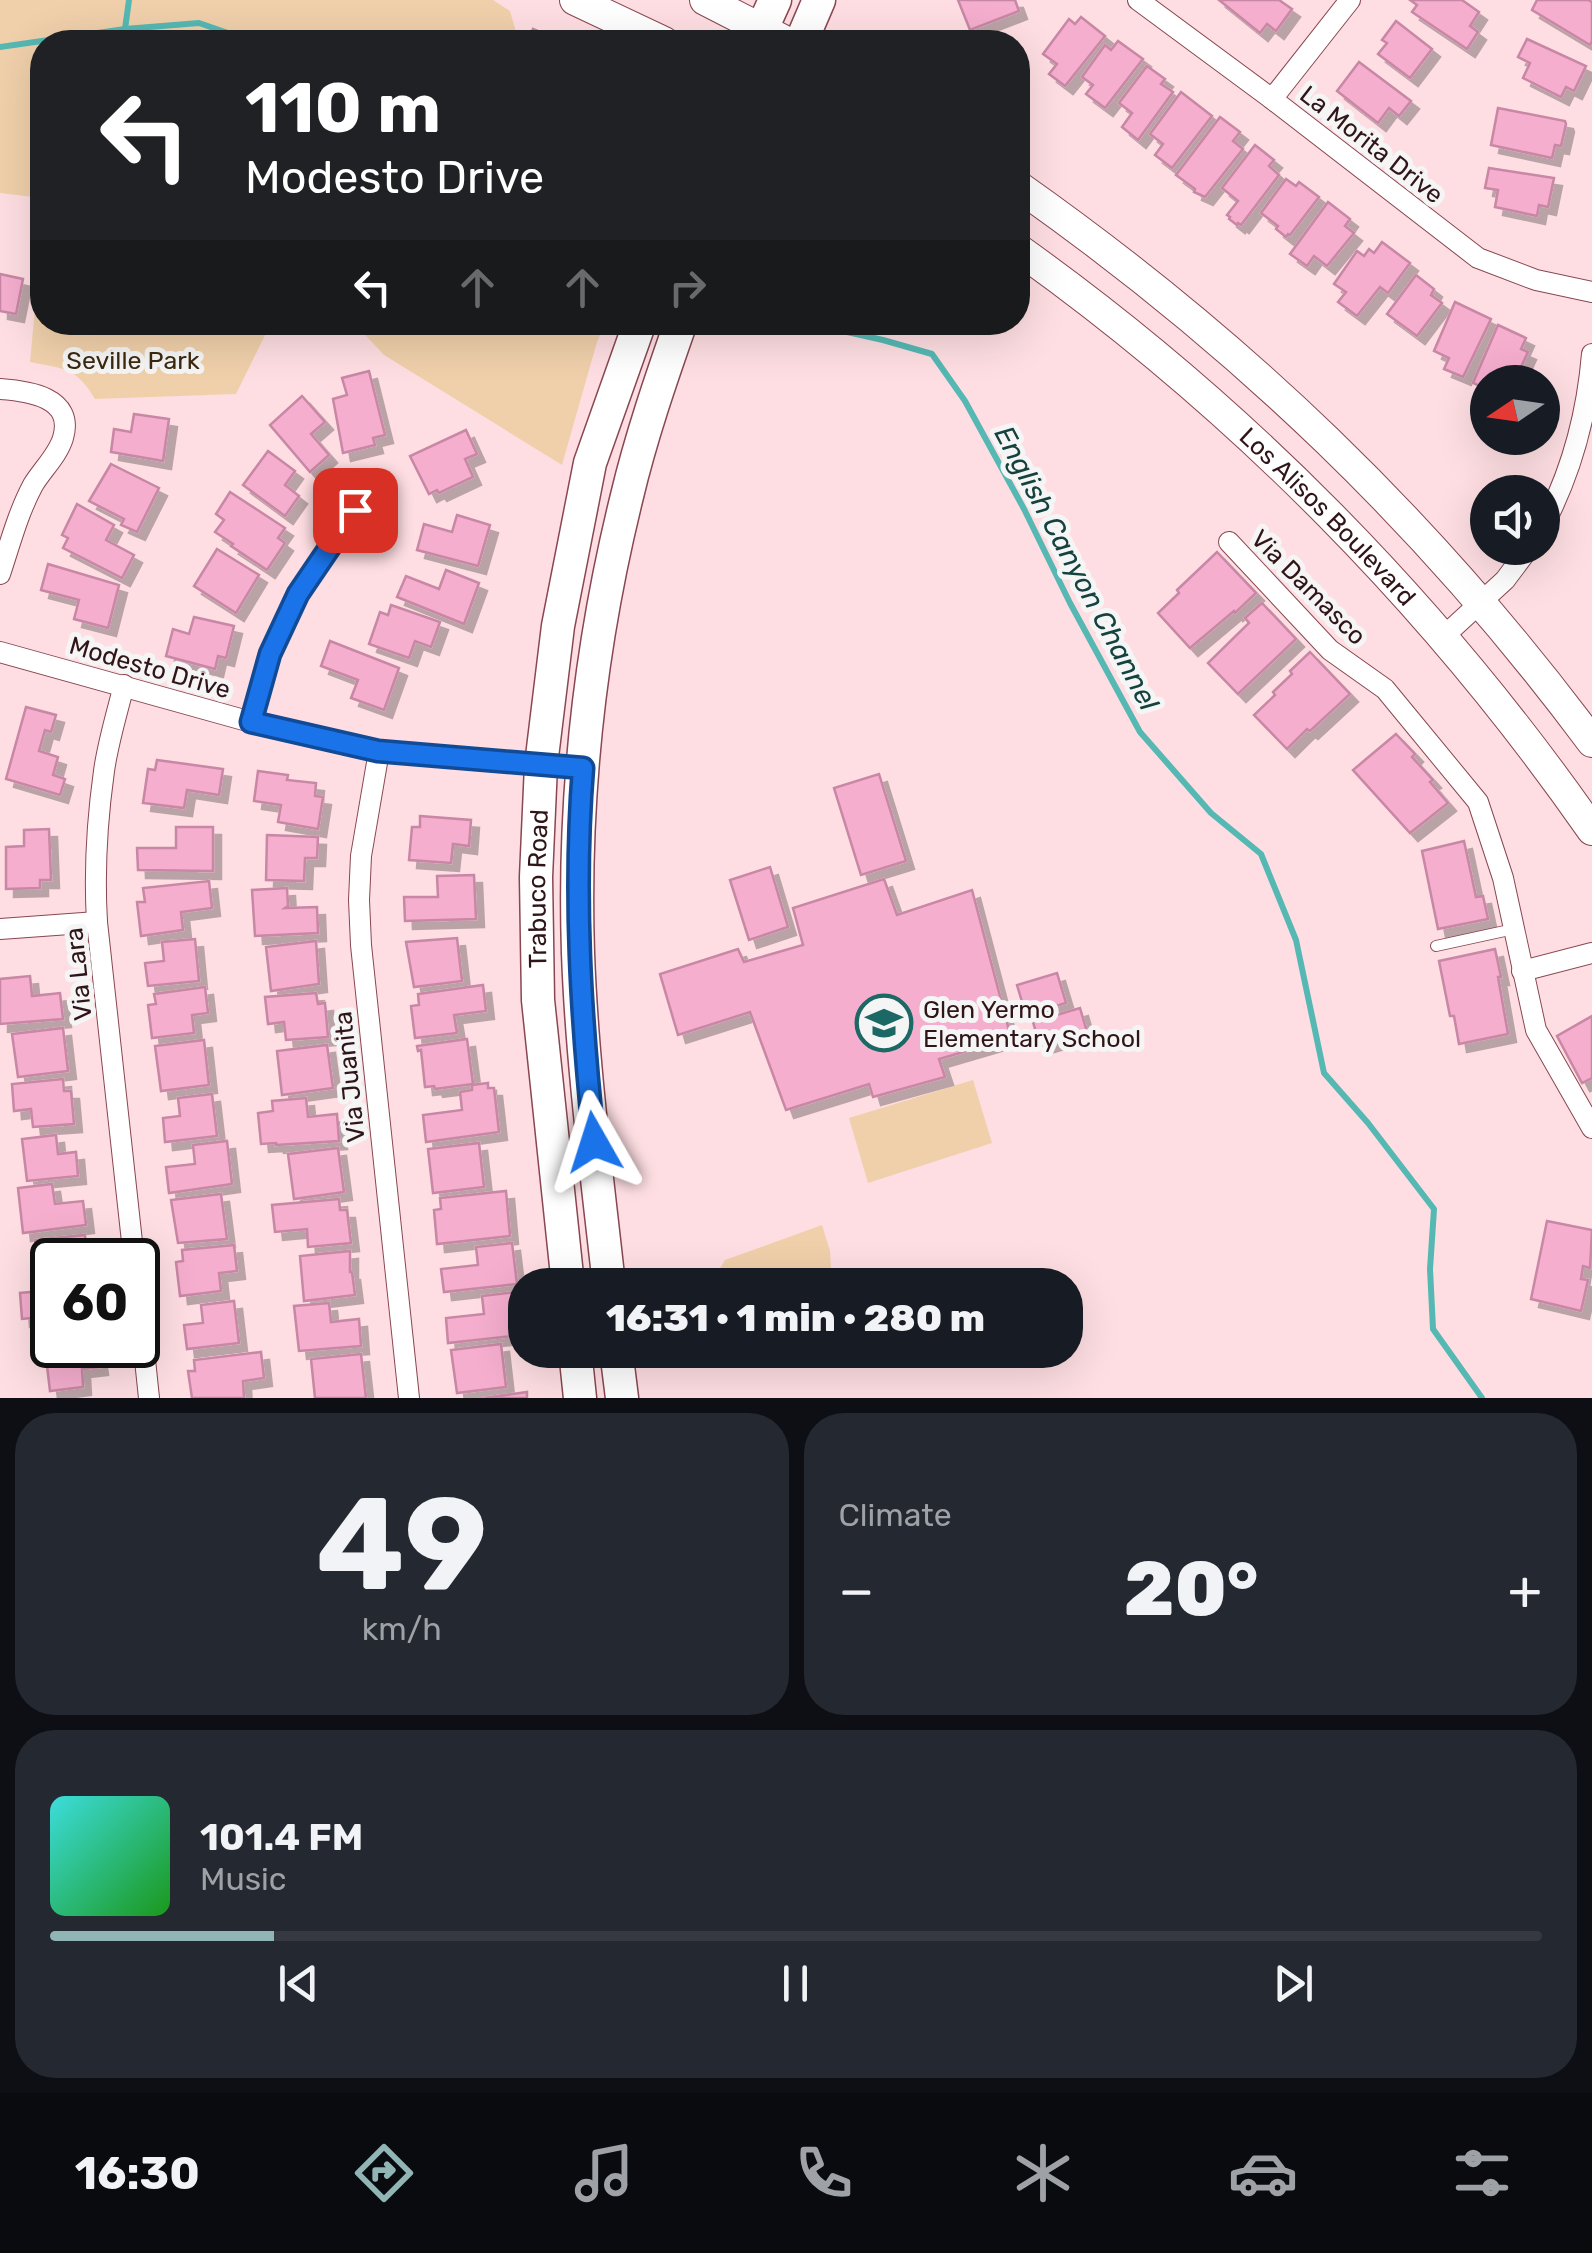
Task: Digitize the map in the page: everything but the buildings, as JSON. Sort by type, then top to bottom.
[{"type":"main road","points":[[575,0],[639,30]]},
{"type":"main road","points":[[705,0],[755,30]]},
{"type":"main road","points":[[770,30],[776,0]]},
{"type":"main road","points":[[805,30],[819,0]]},
{"type":"main road","name":"Los Alisos Boulevard","points":[[1030,195],[1238,356],[1347,458],[1482,602],[1592,742]]},
{"type":"main road","name":"Los Alisos Boulevard","points":[[1030,258],[1108,316],[1252,440],[1340,525],[1442,637],[1524,737],[1592,830]]},
{"type":"main road","name":"Trabuco Road","points":[[566,1268],[538,982],[540,766],[558,626],[590,464],[635,335]]},
{"type":"main road","name":"Trabuco Road","points":[[607,1268],[578,954],[583,768],[607,584],[627,493],[677,335]]},
{"type":"main road","points":[[577,1368],[580,1398]]},
{"type":"main road","points":[[618,1368],[622,1398]]},
{"type":"street","name":"La Morita Drive","points":[[1138,0],[1478,258],[1536,280],[1592,292]]},
{"type":"street","points":[[1272,98],[1350,0]]},
{"type":"street","points":[[1560,495],[1583,458],[1592,354]]},
{"type":"street","points":[[0,389],[49,399],[61,412],[64,425],[62,439],[18,519],[0,574]]},
{"type":"street","points":[[251,722],[270,654],[298,594],[355,510]]},
{"type":"street","name":"Via Damasco","points":[[1229,542],[1330,650],[1385,689],[1478,802],[1502,878],[1536,1030],[1592,1128]]},
{"type":"street","points":[[1442,637],[1517,565]]},
{"type":"street","name":"Modesto Drive","points":[[0,652],[251,722],[378,751],[583,768]]},
{"type":"street","name":"Via Lara","points":[[124,685],[104,767],[95,881],[132,1238]]},
{"type":"street","name":"Via Juanita","points":[[378,751],[361,856],[360,930],[410,1398]]},
{"type":"street","points":[[0,930],[97,922]]},
{"type":"street","points":[[1522,971],[1592,953]]},
{"type":"street","points":[[146,1368],[149,1398]]},
{"type":"lane","points":[[1436,946],[1514,929]]},
{"type":"green space","points":[[0,0],[493,0],[510,11],[516,30],[30,30],[30,197],[0,193]]},
{"type":"green space","name":"Seville Park","points":[[33,335],[265,335],[236,394],[95,399],[82,381],[68,371],[30,362]]},
{"type":"green space","points":[[365,335],[600,335],[562,465],[384,355]]},
{"type":"green space","points":[[973,1080],[992,1143],[868,1183],[849,1118]]},
{"type":"green space","points":[[822,1225],[831,1268],[720,1268],[725,1260]]},
{"type":"waterway","points":[[125,29],[129,0]]},
{"type":"waterway","name":"English Canyon Channel","points":[[118,30],[199,23],[219,30]]},
{"type":"waterway","name":"English Canyon Channel","points":[[0,47],[30,43]]},
{"type":"waterway","name":"English Canyon Channel","points":[[861,335],[932,354],[965,401],[1140,732],[1211,813],[1261,854],[1296,940],[1324,1073],[1434,1209],[1430,1269],[1433,1329],[1482,1398]]},
{"type":"place","name":"Glen Yermo Elementary School","points":[[884,1023]]},
{"type":"route","points":[[355,510],[298,594],[270,654],[251,722],[378,751],[583,768],[578,954],[594,1142]]}]
